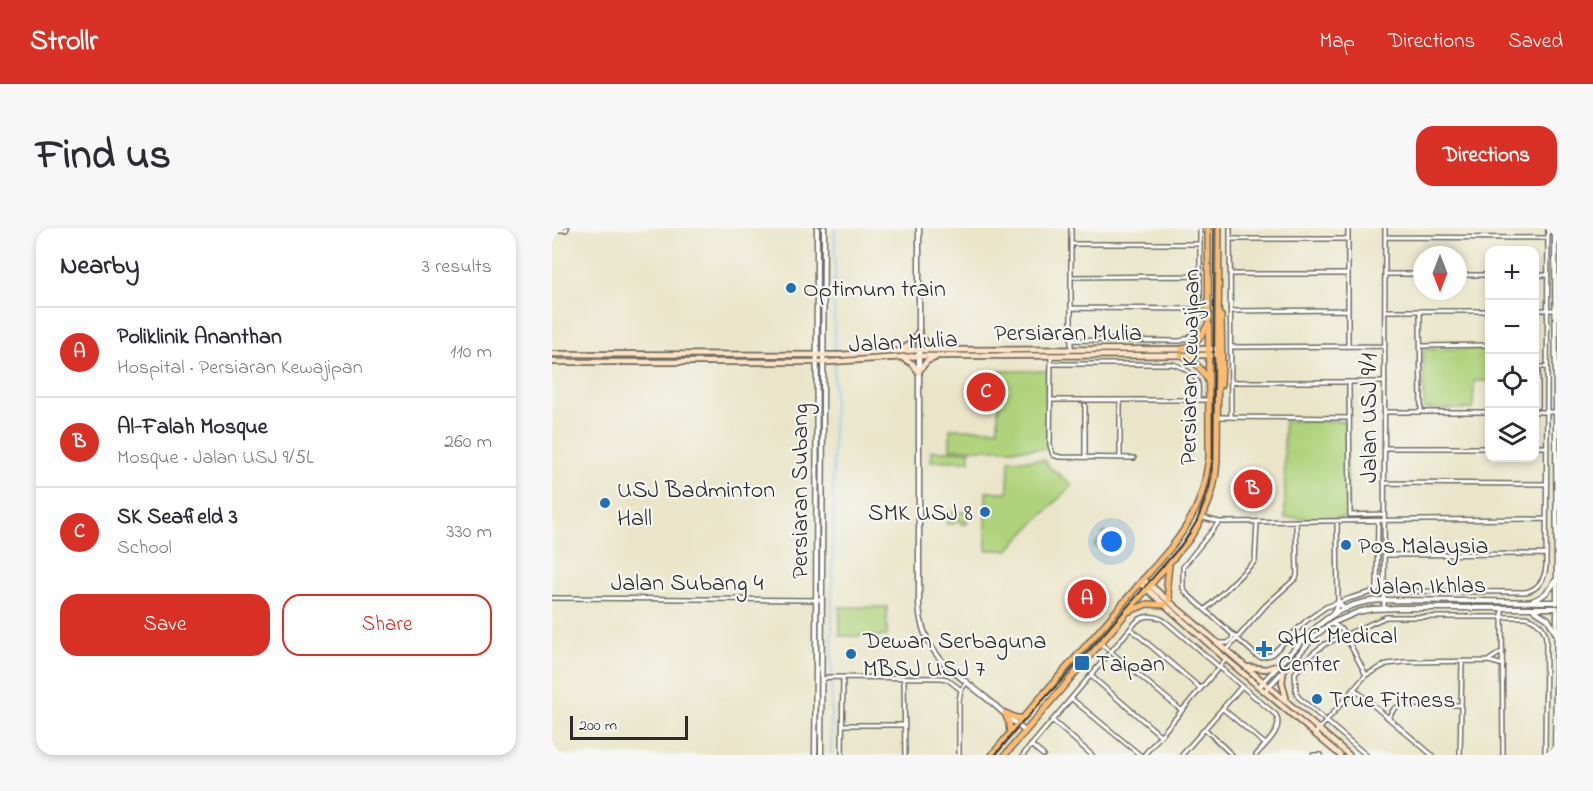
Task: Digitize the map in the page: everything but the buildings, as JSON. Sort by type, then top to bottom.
[{"type":"main road","name":"Persiaran Kewajipan","points":[[992,755],[1180,535],[1193,515],[1202,494],[1209,457],[1208,228]]},
{"type":"main road","name":"Persiaran Kewajipan","points":[[1005,755],[1188,541],[1210,499],[1215,481],[1217,417],[1218,228]]},
{"type":"main road","name":"Persiaran Kewajipan","points":[[1217,409],[1222,362],[1221,309],[1218,287]]},
{"type":"main road","points":[[1209,321],[1196,342],[1181,352],[1196,363],[1209,382]]},
{"type":"main road","points":[[938,350],[926,342],[919,333],[901,354],[919,372],[927,362],[940,356]]},
{"type":"main road","name":"Persiaran Mulia","points":[[919,353],[938,350],[1218,352]]},
{"type":"main road","name":"Persiaran Mulia","points":[[1051,356],[1181,352]]},
{"type":"main road","name":"Jalan Mulia","points":[[552,354],[919,353],[940,356],[1051,356]]},
{"type":"main road","name":"Jalan Mulia","points":[[552,362],[839,362],[901,354]]},
{"type":"main road","points":[[1170,561],[1167,571],[1168,603],[1226,659],[1287,702],[1349,755]]},
{"type":"main road","points":[[1142,581],[1227,650],[1262,684]]},
{"type":"main road","points":[[1128,612],[1147,604],[1168,603]]},
{"type":"main road","points":[[1245,666],[1263,669],[1282,667],[1282,682],[1287,702]]},
{"type":"main road","points":[[1267,688],[1340,755]]},
{"type":"main road","points":[[1005,713],[1016,718],[1023,718]]},
{"type":"main road","points":[[1005,713],[1010,733]]},
{"type":"street","points":[[552,230],[566,230],[567,228]]},
{"type":"street","name":"Persiaran Subang","points":[[818,228],[817,354],[823,362],[820,755]]},
{"type":"street","name":"Persiaran Subang","points":[[815,755],[816,600],[823,362],[826,354],[824,228]]},
{"type":"street","points":[[919,228],[920,615],[924,631],[937,655],[955,674],[968,682],[1025,731]]},
{"type":"street","points":[[1071,228],[1072,356]]},
{"type":"street","points":[[1071,340],[1181,341],[1197,329],[1200,318],[1200,228]]},
{"type":"street","points":[[1230,228],[1231,417]]},
{"type":"street","points":[[1348,228],[1348,346]]},
{"type":"street","name":"Jalan USJ 9/1","points":[[1384,609],[1385,228]]},
{"type":"street","points":[[1384,591],[1529,591],[1543,579],[1546,566],[1548,228]]},
{"type":"street","points":[[1555,228],[1557,602]]},
{"type":"street","points":[[1385,237],[1548,238]]},
{"type":"street","points":[[1230,239],[1348,239]]},
{"type":"street","points":[[1071,244],[1200,244]]},
{"type":"street","points":[[1230,274],[1348,274]]},
{"type":"street","points":[[1385,274],[1413,274]]},
{"type":"street","points":[[1467,275],[1485,275]]},
{"type":"street","points":[[1539,275],[1548,275]]},
{"type":"street","points":[[1071,277],[1200,276]]},
{"type":"street","points":[[1071,308],[1200,309]]},
{"type":"street","points":[[1230,311],[1348,310]]},
{"type":"street","points":[[1539,310],[1555,310]]},
{"type":"street","points":[[1385,311],[1485,311]]},
{"type":"street","points":[[1420,311],[1421,412]]},
{"type":"street","points":[[1421,346],[1485,345]]},
{"type":"street","points":[[1231,347],[1384,346]]},
{"type":"street","points":[[1051,356],[1050,445],[1053,455],[1085,458],[1134,458]]},
{"type":"street","points":[[1051,364],[1178,365],[1196,379],[1198,400]]},
{"type":"street","points":[[1539,367],[1546,367]]},
{"type":"street","points":[[1231,382],[1384,382]]},
{"type":"street","points":[[1349,382],[1350,515],[1384,514]]},
{"type":"street","points":[[1051,400],[1209,400]]},
{"type":"street","points":[[1120,400],[1120,458]]},
{"type":"street","points":[[1085,405],[1085,458]]},
{"type":"street","points":[[1539,411],[1556,412]]},
{"type":"street","points":[[1384,412],[1485,412]]},
{"type":"street","points":[[1217,417],[1349,418]]},
{"type":"street","points":[[1539,447],[1546,447]]},
{"type":"street","points":[[1384,448],[1485,448]]},
{"type":"street","points":[[1384,483],[1546,484]]},
{"type":"street","points":[[1202,517],[1219,522],[1546,519]]},
{"type":"street","points":[[1227,650],[1265,606],[1296,578],[1296,521]]},
{"type":"street","points":[[1331,616],[1338,602],[1337,521]]},
{"type":"street","points":[[1219,522],[1182,570],[1184,590],[1258,657],[1269,656],[1315,614],[1338,602],[1372,593],[1377,588],[1378,521]]},
{"type":"street","points":[[1205,610],[1255,561],[1257,522]]},
{"type":"street","points":[[1384,555],[1546,554]]},
{"type":"street","points":[[1528,602],[1546,594],[1557,577]]},
{"type":"street","name":"Jalan Subang 4","points":[[552,598],[822,600]]},
{"type":"street","name":"Jalan Ikhlas","points":[[1267,688],[1310,631],[1331,616],[1359,603],[1384,600],[1557,602]]},
{"type":"street","points":[[1338,602],[1346,609]]},
{"type":"street","points":[[1494,602],[1502,609],[1503,755]]},
{"type":"street","points":[[1531,608],[1548,619],[1556,635]]},
{"type":"street","name":"Jalan Ikhlas","points":[[1262,684],[1330,624],[1358,612],[1372,609],[1531,608],[1557,610]]},
{"type":"street","points":[[1555,755],[1557,610]]},
{"type":"street","points":[[1023,755],[1136,622],[1143,617],[1154,616],[1163,619],[1276,716],[1279,721],[1276,732],[1256,755]]},
{"type":"street","points":[[1366,755],[1298,697],[1295,673],[1312,654],[1325,644],[1386,618],[1502,617],[1530,618],[1546,634],[1545,755]]},
{"type":"street","points":[[1330,624],[1341,629],[1366,675]]},
{"type":"street","points":[[1130,629],[1200,688]]},
{"type":"street","points":[[1220,644],[1228,643],[1233,634]]},
{"type":"street","points":[[1100,643],[1181,711]]},
{"type":"street","points":[[1489,661],[1503,651]]},
{"type":"street","points":[[1071,698],[1142,755],[1226,659]]},
{"type":"street","points":[[1315,734],[1366,675],[1387,664],[1489,661],[1503,665]]},
{"type":"street","points":[[1460,755],[1462,662]]},
{"type":"street","points":[[821,667],[823,673],[828,677],[837,678],[941,678],[947,679],[960,690]]},
{"type":"street","points":[[1091,675],[1160,735]]},
{"type":"street","points":[[821,684],[828,677]]},
{"type":"street","points":[[842,755],[843,678]]},
{"type":"street","points":[[904,678],[905,755]]},
{"type":"street","points":[[959,755],[960,690],[968,682]]},
{"type":"street","points":[[1183,755],[1242,686]]},
{"type":"street","points":[[1354,689],[1432,755]]},
{"type":"street","points":[[1388,718],[1394,709],[1401,705],[1461,705]]},
{"type":"street","points":[[1223,709],[1265,744]]},
{"type":"street","points":[[1052,720],[1092,755]]},
{"type":"street","points":[[843,725],[904,725]]},
{"type":"street","points":[[1205,729],[1232,755]]},
{"type":"street","points":[[1031,745],[1043,755]]},
{"type":"street","points":[[1313,755],[1321,755]]},
{"type":"green space","points":[[1423,349],[1485,349],[1485,381],[1474,381],[1473,409],[1424,409]]},
{"type":"green space","points":[[999,371],[1047,371],[1047,449],[950,449],[950,429],[998,429]]},
{"type":"green space","points":[[1284,421],[1342,421],[1346,425],[1348,518],[1285,518]]},
{"type":"green space","points":[[931,451],[970,451],[970,461],[931,461]]},
{"type":"green space","points":[[1009,460],[1045,460],[1046,464],[1072,485],[1008,550],[986,550],[986,492],[1008,492]]},
{"type":"green space","points":[[947,512],[967,512],[967,524],[955,521],[954,524],[947,524]]},
{"type":"green space","points":[[1105,532],[1115,541],[1104,554],[1094,546]]},
{"type":"green space","points":[[840,607],[887,607],[887,636],[840,636]]},
{"type":"waterway","points":[[834,352],[835,228]]},
{"type":"waterway","points":[[831,755],[834,357]]},
{"type":"tram line","points":[[995,755],[1180,547],[1197,521],[1209,486],[1213,458],[1214,228]]},
{"type":"place","name":"Optimum train","points":[[791,288]]},
{"type":"place","name":"SK Seafield 3","points":[[986,392]]},
{"type":"place","name":"Al-Falah Mosque","points":[[1253,489]]},
{"type":"place","name":"USJ Badminton Hall","points":[[605,503]]},
{"type":"place","name":"SMK USJ 8","points":[[985,512]]},
{"type":"place","name":"Pos Malaysia","points":[[1346,545]]},
{"type":"place","name":"Poliklinik Ananthan","points":[[1087,599]]},
{"type":"place","name":"QHC Medical Center","points":[[1264,649]]},
{"type":"place","name":"Dewan Serbaguna MBSJ USJ 7","points":[[851,654]]},
{"type":"place","name":"Taipan","points":[[1082,663]]},
{"type":"place","name":"True Fitness","points":[[1317,699]]}]
